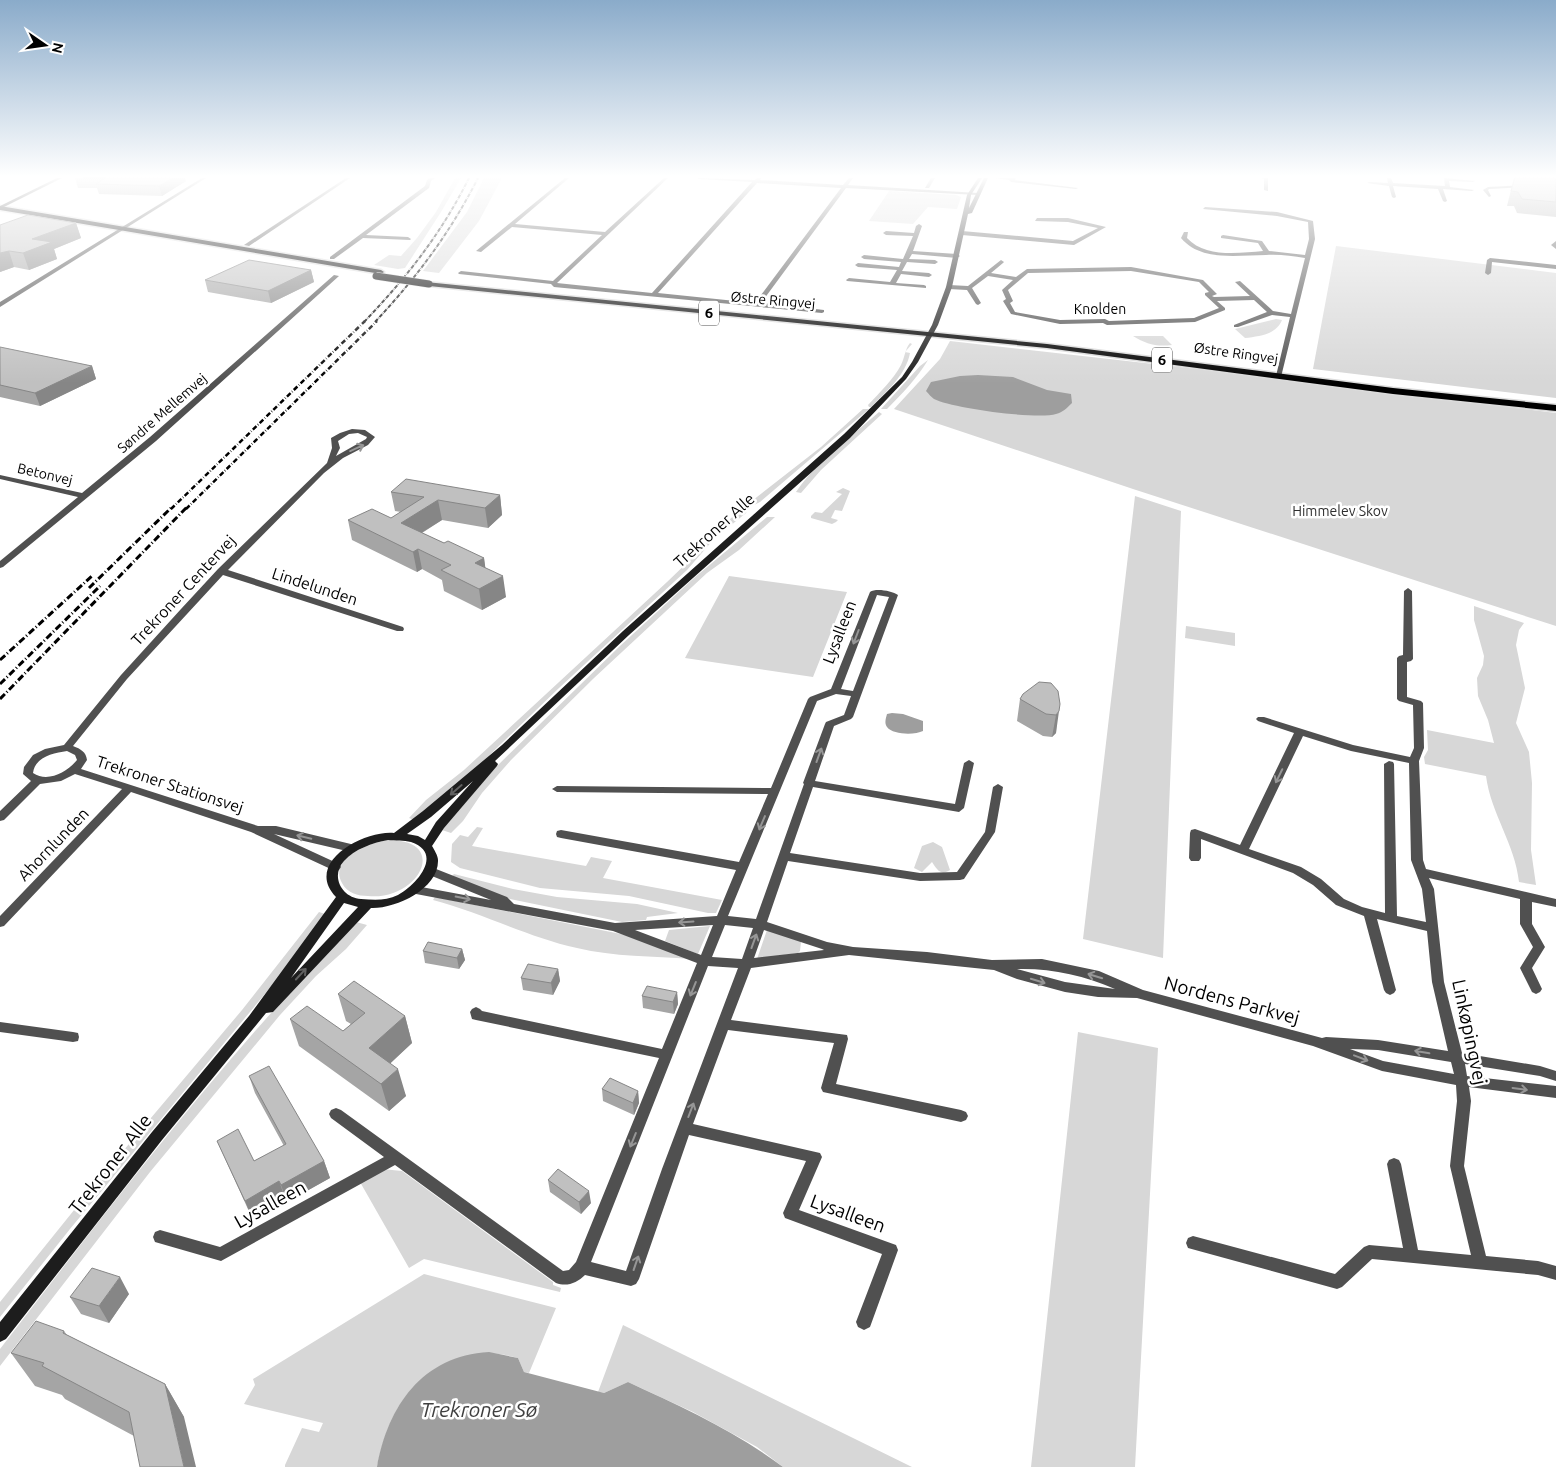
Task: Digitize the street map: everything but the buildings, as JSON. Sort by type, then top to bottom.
[{"type":"main road","name":"Østre Ringvej","points":[[201,246],[431,282],[931,332],[1556,408]]},
{"type":"main road","name":"Østre Ringvej","points":[[221,246],[379,274]]},
{"type":"street","points":[[0,305],[93,246]]},
{"type":"street","points":[[332,258],[348,246]]},
{"type":"street","points":[[479,251],[485,246]]},
{"type":"street","points":[[554,284],[593,246]]},
{"type":"street","points":[[654,294],[697,246]]},
{"type":"street","points":[[757,304],[800,246]]},
{"type":"street","points":[[892,284],[912,246]]},
{"type":"street","name":"Trekroner Alle","points":[[397,836],[427,814],[506,747],[626,633],[874,410],[904,378],[931,332],[949,287],[959,246]]},
{"type":"street","points":[[1194,246],[1206,251],[1228,254],[1308,257]]},
{"type":"street","points":[[1263,246],[1267,254]]},
{"type":"street","points":[[1279,374],[1310,246]]},
{"type":"street","points":[[910,252],[957,256]]},
{"type":"street","points":[[864,257],[936,262]]},
{"type":"street","points":[[1488,273],[1490,260],[1556,268]]},
{"type":"street","points":[[949,287],[969,288],[1001,262]]},
{"type":"street","points":[[858,265],[929,275]]},
{"type":"street","name":"Knolden","points":[[1131,269],[1201,281],[1214,294],[1207,294],[1212,299],[1222,310],[1195,320],[1107,323],[1106,321],[1060,322],[1013,313],[1006,302],[1010,301],[1005,290],[1027,271],[1131,269]]},
{"type":"street","points":[[461,273],[822,311]]},
{"type":"street","name":"Knolden","points":[[987,274],[1016,279]]},
{"type":"street","name":"Søndre Mellemvej","points":[[0,565],[153,439],[336,276]]},
{"type":"street","points":[[849,280],[924,287]]},
{"type":"street","points":[[1238,282],[1271,313]]},
{"type":"street","points":[[969,288],[978,303]]},
{"type":"street","points":[[1212,299],[1255,298]]},
{"type":"street","points":[[1236,326],[1271,313],[1293,316]]},
{"type":"street","points":[[1037,325],[1044,319]]},
{"type":"street","points":[[1156,321],[1162,328]]},
{"type":"street","name":"Trekroner Centervej","points":[[67,748],[133,666],[221,571],[330,462],[370,441],[371,437],[369,434],[362,432],[345,433],[338,436],[334,440],[336,448],[330,462]]},
{"type":"street","name":"Betonvej","points":[[0,477],[84,496]]},
{"type":"street","name":"Lindelunden","points":[[221,571],[400,629]]},
{"type":"street","name":"Linkøpingvej","points":[[1408,591],[1408,659],[1402,658],[1402,699],[1418,702],[1419,748],[1414,761],[1417,860],[1428,889],[1438,982],[1458,1058],[1462,1081],[1464,1101],[1458,1166],[1480,1263]]},
{"type":"street","name":"Lysalleen","points":[[582,1267],[631,1279],[684,1128],[746,964],[830,724],[848,717],[894,594],[874,592],[835,691]]},
{"type":"street","points":[[336,1114],[561,1278],[573,1276],[582,1267],[704,961],[813,699],[835,691],[857,694]]},
{"type":"street","points":[[1261,719],[1351,748],[1414,761]]},
{"type":"street","points":[[1243,850],[1300,732]]},
{"type":"street","name":"Trekroner Alle","points":[[426,846],[440,825],[494,764],[506,747]]},
{"type":"street","points":[[67,748],[74,750],[82,756],[79,765],[74,770],[50,780],[38,780],[28,774],[30,763],[46,752],[67,748]]},
{"type":"street","points":[[808,783],[959,808],[969,763]]},
{"type":"street","points":[[1389,764],[1390,918]]},
{"type":"street","name":"Trekroner Stationsvej","points":[[74,770],[255,829],[335,867]]},
{"type":"street","points":[[0,817],[38,780]]},
{"type":"street","points":[[783,856],[920,877],[960,876],[990,832],[998,787]]},
{"type":"street","name":"Ahornlunden","points":[[0,922],[129,788]]},
{"type":"street","points":[[557,789],[775,791]]},
{"type":"street","name":"Trekroner Stationsvej","points":[[255,829],[276,830],[351,848]]},
{"type":"street","points":[[1195,858],[1196,833],[1297,870],[1317,882],[1340,902],[1369,913],[1431,928]]},
{"type":"street","points":[[561,834],[744,867]]},
{"type":"street","points":[[397,836],[414,839],[426,846],[433,858],[432,871],[416,890],[393,901],[368,904],[356,903],[342,897],[334,886],[332,873],[351,848],[378,837],[397,836]]},
{"type":"street","name":"Nordens Parkvej","points":[[432,871],[503,900],[510,906]]},
{"type":"street","points":[[1421,872],[1556,903]]},
{"type":"street","name":"Nordens Parkvej","points":[[416,890],[615,927],[704,961],[746,964],[853,951]]},
{"type":"street","points":[[1526,895],[1526,924],[1539,947],[1526,968],[1536,989]]},
{"type":"street","name":"Trekroner Alle","points":[[0,1334],[157,1136],[254,1020],[342,897]]},
{"type":"street","name":"Trekroner Alle","points":[[254,1020],[267,1010],[368,904]]},
{"type":"street","points":[[1369,913],[1390,990]]},
{"type":"street","name":"Nordens Parkvej","points":[[615,927],[722,920],[760,924],[826,946],[853,951],[992,965],[1042,964],[1072,969],[1099,976],[1140,994],[1315,1041],[1382,1066],[1462,1081],[1556,1092]]},
{"type":"street","name":"Nordens Parkvej","points":[[992,965],[1041,982],[1069,989],[1095,993],[1140,994]]},
{"type":"street","points":[[476,1012],[476,1015],[666,1055]]},
{"type":"street","points":[[724,1024],[842,1039],[828,1088],[961,1116]]},
{"type":"street","points":[[0,1027],[73,1037]]},
{"type":"street","name":"Nordens Parkvej","points":[[1315,1041],[1378,1045],[1540,1071],[1556,1076]]},
{"type":"street","name":"Lysalleen","points":[[684,1128],[815,1156],[790,1213],[892,1250],[864,1322]]},
{"type":"street","name":"Lysalleen","points":[[160,1236],[222,1254],[394,1158]]},
{"type":"street","points":[[1394,1164],[1412,1256]]},
{"type":"street","points":[[1193,1243],[1337,1282],[1369,1252],[1538,1268],[1556,1273]]},
{"type":"green space","points":[[409,246],[419,246],[405,268],[398,269],[374,265],[389,255],[401,256]]},
{"type":"green space","points":[[441,246],[459,246],[439,273],[423,271]]},
{"type":"green space","points":[[1336,246],[1556,273],[1556,398],[1313,369]]},
{"type":"green space","points":[[1276,319],[1282,320],[1276,329],[1261,335],[1245,338],[1235,329]]},
{"type":"green space","points":[[1133,336],[1163,336],[1172,345],[1161,346],[1151,344]]},
{"type":"green space","name":"Himmelev Skov","points":[[950,341],[1269,377],[1556,413],[1556,626],[1133,489],[894,409],[940,359]]},
{"type":"green space","points":[[905,352],[910,353],[900,376],[869,407],[868,405],[898,370]]},
{"type":"green space","points":[[928,360],[898,398],[887,409],[881,409],[920,366]]},
{"type":"green space","points":[[863,409],[869,409],[760,502],[754,505],[748,504],[821,447]]},
{"type":"green space","points":[[879,412],[882,414],[821,470],[801,493],[796,492],[824,460]]},
{"type":"green space","points":[[843,488],[850,491],[842,511],[835,510],[831,518],[838,520],[836,522],[832,524],[811,518],[815,512],[822,513],[842,494],[836,492]]},
{"type":"green space","points":[[1135,496],[1181,511],[1163,958],[1083,939]]},
{"type":"green space","points":[[744,507],[748,509],[746,513],[714,539],[687,570],[559,688],[471,773],[414,820],[409,818],[426,800],[464,770],[667,582],[694,556],[708,538]]},
{"type":"green space","points":[[767,517],[775,517],[739,550],[707,573],[594,678],[511,760],[482,793],[463,821],[451,833],[442,830],[495,768],[621,645],[694,578]]},
{"type":"green space","points":[[729,576],[847,592],[813,677],[685,658]]},
{"type":"green space","points":[[1474,606],[1524,623],[1519,630],[1516,645],[1525,688],[1516,723],[1529,752],[1532,783],[1531,850],[1536,885],[1519,882],[1513,855],[1493,803],[1486,776],[1425,764],[1424,757],[1428,750],[1427,730],[1494,743],[1488,720],[1478,696],[1477,678],[1483,665],[1484,656],[1474,620]]},
{"type":"green space","points":[[1186,626],[1235,633],[1235,646],[1185,638]]},
{"type":"green space","points":[[477,827],[483,828],[472,846],[586,866],[591,857],[612,861],[603,878],[722,900],[716,913],[708,913],[629,896],[540,888],[460,868],[451,862],[452,844],[460,835],[468,837]]},
{"type":"green space","points":[[387,840],[407,842],[418,849],[423,859],[421,870],[413,880],[401,889],[386,895],[360,895],[347,889],[342,883],[339,874],[341,866],[346,859],[362,848]]},
{"type":"green space","points":[[933,842],[942,847],[950,870],[947,872],[940,871],[932,862],[922,872],[914,868],[922,846]]},
{"type":"green space","points":[[454,874],[513,889],[557,897],[637,904],[678,913],[647,917],[646,920],[622,922],[510,899],[451,877]]},
{"type":"green space","points":[[435,897],[636,937],[691,959],[619,955],[577,948],[541,938],[469,911],[433,900]]},
{"type":"green space","points":[[319,912],[325,914],[293,960],[70,1229],[0,1317],[0,1302],[91,1189],[242,1010]]},
{"type":"green space","points":[[356,922],[367,925],[346,949],[316,976],[280,1015],[150,1172],[0,1366],[0,1349],[172,1130],[261,1024]]},
{"type":"green space","points":[[710,926],[698,954],[665,941],[669,930]]},
{"type":"green space","points":[[767,930],[799,940],[801,942],[800,951],[798,953],[757,959]]},
{"type":"green space","points":[[1078,1032],[1158,1048],[1135,1467],[1031,1467]]},
{"type":"green space","points":[[382,1169],[402,1171],[553,1282],[553,1285],[561,1288],[560,1292],[424,1259],[409,1268],[360,1182]]},
{"type":"green space","points":[[424,1274],[556,1308],[529,1373],[524,1372],[518,1358],[508,1355],[489,1353],[462,1357],[443,1365],[429,1374],[406,1395],[391,1421],[377,1467],[285,1467],[302,1428],[319,1432],[323,1423],[244,1404],[255,1385],[253,1379]]},
{"type":"green space","points":[[623,1325],[912,1467],[783,1467],[757,1447],[693,1412],[628,1382],[604,1393],[598,1392]]},
{"type":"water","points":[[960,376],[1013,377],[1047,390],[1071,394],[1072,403],[1056,414],[1014,414],[958,406],[934,399],[926,391],[931,382]]},
{"type":"water","points":[[887,714],[903,714],[923,721],[923,731],[904,734],[890,730],[886,725],[886,720]]},
{"type":"water","name":"Trekroner Sø","points":[[489,1352],[518,1358],[524,1372],[604,1393],[628,1382],[688,1410],[727,1431],[783,1467],[377,1467],[382,1445],[390,1424],[412,1388],[427,1374],[445,1363],[465,1356]]},
{"type":"railway","points":[[364,322],[395,288],[427,246]]},
{"type":"railway","points":[[375,322],[419,271],[437,246]]},
{"type":"railway","points":[[186,509],[377,321]]},
{"type":"railway","points":[[171,509],[364,322]]},
{"type":"railway","points":[[89,588],[172,507]]},
{"type":"railway","points":[[0,699],[187,507]]},
{"type":"railway","points":[[0,660],[93,575]]},
{"type":"railway","points":[[0,684],[100,586]]}]
